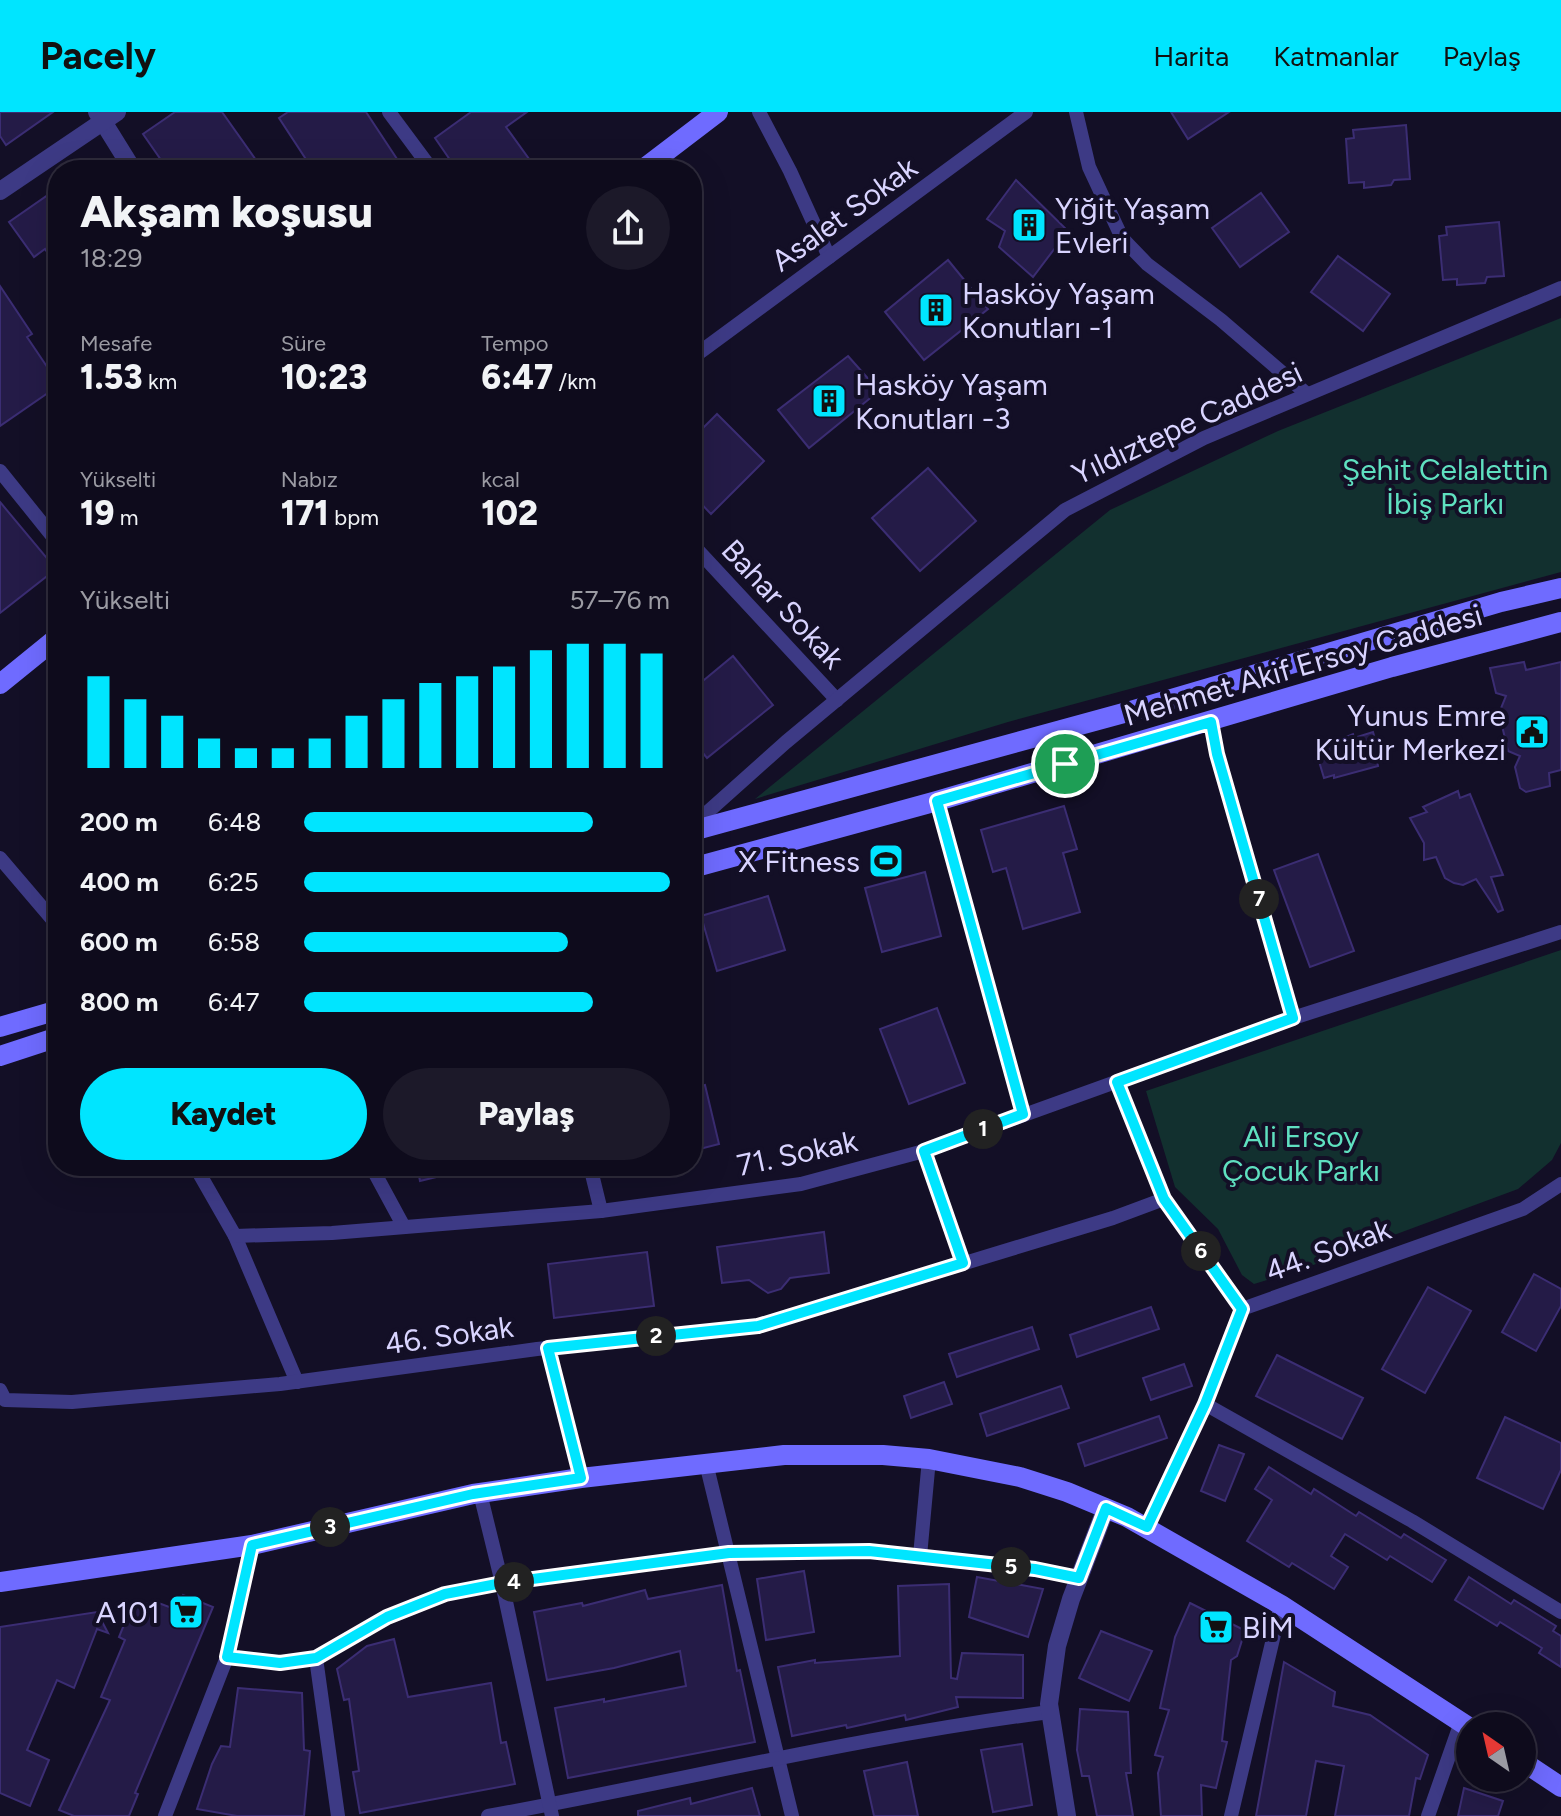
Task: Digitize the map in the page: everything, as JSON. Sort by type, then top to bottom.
[{"type":"main road","points":[[655,160],[718,112]]},
{"type":"main road","name":"Mehmet Akif Ersoy Caddesi","points":[[702,826],[1116,716],[1501,602],[1561,588]]},
{"type":"main road","name":"Mehmet Akif Ersoy Caddesi","points":[[702,865],[937,801],[1392,667],[1561,622]]},
{"type":"main road","points":[[2,678],[48,644]]},
{"type":"main road","points":[[0,1027],[48,1013]]},
{"type":"main road","points":[[0,1056],[48,1040]]},
{"type":"main road","points":[[0,1582],[252,1545],[480,1493],[581,1478],[784,1455],[929,1459],[1020,1477],[1106,1508],[1147,1527],[1281,1605],[1456,1719]]},
{"type":"main road","points":[[1536,1770],[1561,1787]]},
{"type":"street","points":[[389,112],[425,160]]},
{"type":"street","points":[[759,112],[829,257]]},
{"type":"street","name":"Asalet Sokak","points":[[702,351],[1026,112]]},
{"type":"street","points":[[1076,112],[1089,167],[1122,238],[1147,264],[1221,320],[1307,394]]},
{"type":"street","points":[[0,191],[105,115],[128,160]]},
{"type":"street","name":"Yıldıztepe Caddesi","points":[[702,820],[837,700],[1065,510],[1204,438],[1561,288]]},
{"type":"street","points":[[0,471],[48,531]]},
{"type":"street","name":"Bahar Sokak","points":[[702,555],[837,700]]},
{"type":"street","points":[[1211,722],[1217,754],[1293,1018]]},
{"type":"street","points":[[937,801],[1023,1114]]},
{"type":"street","points":[[0,858],[48,914]]},
{"type":"street","name":"71. Sokak","points":[[235,1236],[404,1227],[601,1211],[801,1184],[924,1151],[1293,1018],[1561,932]]},
{"type":"street","points":[[1117,1082],[1164,1199],[1242,1309]]},
{"type":"street","points":[[924,1151],[963,1263]]},
{"type":"street","points":[[201,1176],[235,1236],[297,1382]]},
{"type":"street","points":[[376,1176],[404,1227]]},
{"type":"street","points":[[592,1176],[601,1211]]},
{"type":"street","name":"44. Sokak","points":[[1147,1527],[1205,1404],[1242,1309],[1523,1209],[1561,1184]]},
{"type":"street","name":"46. Sokak","points":[[0,1390],[5,1400],[72,1402],[297,1382],[548,1348],[758,1326],[1164,1199]]},
{"type":"street","points":[[548,1348],[581,1478]]},
{"type":"street","points":[[1205,1404],[1412,1521],[1561,1612]]},
{"type":"street","points":[[920,1556],[929,1459]]},
{"type":"street","points":[[706,1463],[792,1816]]},
{"type":"street","points":[[480,1493],[550,1810]]},
{"type":"street","points":[[1067,1816],[1050,1712],[1057,1646],[1106,1508]]},
{"type":"street","points":[[165,1816],[227,1657],[252,1545]]},
{"type":"street","points":[[227,1657],[280,1663],[316,1658],[402,1611],[445,1594],[502,1583],[729,1553],[869,1551],[1035,1569],[1079,1578]]},
{"type":"street","points":[[1231,1816],[1281,1605]]},
{"type":"street","points":[[316,1658],[338,1816]]},
{"type":"street","points":[[488,1816],[550,1810],[835,1746],[1050,1712]]},
{"type":"street","points":[[1428,1816],[1456,1749]]},
{"type":"green space","name":"Şehit Celalettin İbiş Parkı","points":[[1561,318],[1561,572],[1008,722],[755,799],[1110,510],[1278,431]]},
{"type":"green space","name":"Ali Ersoy Çocuk Parkı","points":[[1561,950],[1561,1143],[1552,1160],[1518,1189],[1297,1271],[1254,1284],[1242,1275],[1218,1229],[1175,1187],[1146,1091]]},
{"type":"building","points":[[0,112],[53,112],[6,145],[0,136]]},
{"type":"building","points":[[175,112],[222,112],[256,160],[161,160],[143,134]]},
{"type":"building","points":[[288,112],[366,112],[397,159],[306,160],[279,118]]},
{"type":"building","points":[[471,112],[527,112],[506,127],[530,160],[450,160],[435,138]]},
{"type":"building","points":[[1171,112],[1229,112],[1188,139]]},
{"type":"building","points":[[1406,125],[1410,179],[1364,188],[1364,182],[1349,183],[1346,139],[1354,138],[1353,130]]},
{"type":"building","name":"Yiğit Yaşam Evleri","points":[[1016,180],[1068,231],[1033,277],[999,247],[1005,231],[987,219]]},
{"type":"building","points":[[1261,193],[1289,232],[1240,267],[1212,228]]},
{"type":"building","points":[[48,195],[48,253],[45,249],[34,257],[9,222]]},
{"type":"building","points":[[1499,222],[1504,276],[1487,277],[1485,283],[1457,285],[1457,279],[1443,280],[1439,236],[1447,235],[1446,227]]},
{"type":"building","points":[[1338,256],[1390,294],[1363,331],[1311,292]]},
{"type":"building","name":"Hasköy Yaşam Konutları -1","points":[[948,260],[988,309],[924,360],[885,312]]},
{"type":"building","points":[[0,286],[32,334],[27,337],[48,368],[48,393],[0,426]]},
{"type":"building","name":"Hasköy Yaşam Konutları -3","points":[[848,356],[879,391],[809,448],[778,410]]},
{"type":"building","points":[[717,414],[764,461],[711,514],[702,505],[702,429]]},
{"type":"building","points":[[928,468],[976,521],[920,571],[872,518]]},
{"type":"building","points":[[0,502],[48,559],[48,575],[0,613]]},
{"type":"building","points":[[733,656],[773,705],[707,758],[702,752],[702,682]]},
{"type":"building","name":"Yunus Emre Kültür Merkezi","points":[[1524,662],[1526,670],[1561,662],[1561,770],[1549,773],[1550,786],[1526,792],[1520,788],[1515,767],[1520,756],[1508,751],[1499,713],[1506,696],[1496,693],[1490,668]]},
{"type":"building","points":[[1373,732],[1385,759],[1377,761],[1378,766],[1324,778],[1318,758],[1321,757],[1319,748],[1353,734],[1354,738]]},
{"type":"building","points":[[1458,791],[1460,798],[1470,794],[1503,875],[1491,877],[1503,910],[1498,912],[1476,879],[1463,885],[1454,883],[1445,878],[1436,857],[1424,860],[1424,843],[1410,818],[1427,812],[1423,807]]},
{"type":"building","points":[[1064,806],[1077,849],[1063,853],[1080,912],[1023,929],[1006,868],[993,872],[981,830]]},
{"type":"building","points":[[1318,854],[1354,951],[1310,967],[1274,870]]},
{"type":"building","points":[[925,872],[941,936],[882,952],[865,888]]},
{"type":"building","points":[[768,896],[785,950],[717,971],[702,916]]},
{"type":"building","points":[[937,1008],[965,1083],[909,1104],[880,1029]]},
{"type":"building","points":[[705,1085],[719,1144],[702,1148],[702,1086]]},
{"type":"building","points":[[419,1176],[440,1176],[420,1181]]},
{"type":"building","points":[[824,1232],[829,1273],[790,1278],[781,1289],[768,1293],[749,1280],[722,1283],[717,1247]]},
{"type":"building","points":[[647,1252],[654,1306],[554,1318],[548,1264]]},
{"type":"building","points":[[1534,1274],[1561,1289],[1561,1306],[1536,1351],[1502,1332]]},
{"type":"building","points":[[1428,1287],[1471,1311],[1425,1393],[1382,1369]]},
{"type":"building","points":[[1151,1307],[1159,1329],[1077,1357],[1070,1335]]},
{"type":"building","points":[[1032,1327],[1039,1349],[957,1377],[949,1354]]},
{"type":"building","points":[[1277,1355],[1363,1398],[1342,1439],[1256,1396]]},
{"type":"building","points":[[1184,1364],[1192,1386],[1151,1400],[1143,1378]]},
{"type":"building","points":[[944,1382],[952,1404],[911,1418],[904,1396]]},
{"type":"building","points":[[1061,1386],[1069,1408],[987,1436],[980,1414]]},
{"type":"building","points":[[1159,1416],[1167,1438],[1085,1466],[1078,1444]]},
{"type":"building","points":[[1505,1417],[1561,1443],[1561,1470],[1543,1509],[1477,1478]]},
{"type":"building","points":[[1219,1445],[1244,1454],[1225,1501],[1201,1491]]},
{"type":"building","points":[[1269,1467],[1311,1494],[1314,1489],[1356,1516],[1359,1512],[1401,1538],[1404,1534],[1446,1560],[1432,1582],[1390,1556],[1387,1560],[1345,1534],[1331,1556],[1348,1567],[1334,1589],[1292,1563],[1289,1567],[1247,1541],[1272,1500],[1255,1489]]},
{"type":"building","points":[[804,1571],[814,1632],[766,1640],[757,1579]]},
{"type":"building","points":[[977,1577],[1043,1589],[1028,1637],[969,1617]]},
{"type":"building","points":[[1469,1577],[1511,1604],[1514,1600],[1556,1626],[1553,1631],[1561,1636],[1561,1667],[1539,1653],[1542,1648],[1500,1622],[1497,1626],[1455,1600]]},
{"type":"building","points":[[949,1584],[951,1678],[957,1679],[962,1653],[1023,1655],[1023,1698],[956,1697],[958,1707],[906,1720],[905,1715],[792,1736],[778,1667],[815,1660],[815,1663],[900,1656],[898,1586]]},
{"type":"building","points":[[722,1585],[737,1671],[740,1670],[755,1742],[568,1778],[555,1708],[686,1686],[680,1651],[614,1668],[547,1680],[534,1612],[582,1603],[583,1606],[645,1590],[648,1599]]},
{"type":"building","points":[[183,1595],[213,1607],[135,1793],[138,1794],[129,1816],[74,1816],[59,1810],[110,1700],[101,1697],[125,1640],[119,1637],[132,1605],[156,1602],[177,1610]]},
{"type":"building","points":[[1190,1603],[1242,1629],[1244,1634],[1237,1656],[1231,1660],[1222,1741],[1227,1742],[1216,1788],[1201,1785],[1202,1816],[1161,1816],[1158,1773],[1163,1757],[1155,1755],[1169,1710],[1160,1708],[1175,1637]]},
{"type":"building","points":[[97,1612],[108,1633],[97,1629],[74,1688],[57,1680],[27,1750],[49,1760],[30,1806],[0,1793],[0,1627]]},
{"type":"building","points":[[1101,1631],[1152,1651],[1129,1701],[1079,1678]]},
{"type":"building","points":[[394,1639],[408,1697],[491,1683],[501,1743],[506,1742],[515,1784],[360,1813],[353,1772],[359,1771],[349,1699],[344,1700],[337,1669],[367,1646]]},
{"type":"building","points":[[1284,1662],[1335,1692],[1333,1706],[1370,1715],[1428,1755],[1420,1779],[1416,1778],[1409,1816],[1335,1816],[1344,1766],[1316,1761],[1306,1816],[1256,1816]]},
{"type":"building","points":[[238,1688],[302,1693],[304,1750],[310,1751],[304,1816],[237,1816],[197,1809],[221,1746],[230,1747]]},
{"type":"building","points":[[1080,1709],[1128,1712],[1131,1773],[1126,1773],[1133,1816],[1097,1816],[1089,1776],[1082,1776],[1077,1750]]},
{"type":"building","points":[[1022,1744],[1032,1805],[993,1812],[981,1750]]},
{"type":"building","points":[[907,1762],[918,1816],[874,1816],[864,1771]]},
{"type":"building","points":[[752,1788],[760,1816],[638,1816],[638,1811],[690,1798],[691,1804]]},
{"type":"building","points":[[1463,1792],[1476,1792],[1503,1801],[1498,1816],[1458,1816]]},
{"type":"place","name":"Yiğit Yaşam Evleri","points":[[1029,225]]},
{"type":"place","name":"Hasköy Yaşam Konutları -1","points":[[936,310]]},
{"type":"place","name":"Hasköy Yaşam Konutları -3","points":[[829,401]]},
{"type":"place","name":"Yunus Emre Kültür Merkezi","points":[[1532,732]]},
{"type":"place","name":"X Fitness","points":[[886,861]]},
{"type":"place","name":"A101","points":[[186,1612]]},
{"type":"place","name":"BİM","points":[[1216,1627]]},
{"type":"route","points":[[1211,722],[1217,754],[1293,1018],[1117,1082],[1164,1199],[1242,1309],[1205,1404],[1147,1527],[1106,1508],[1079,1578],[1035,1569],[869,1551],[729,1553],[502,1583],[445,1594],[387,1617],[316,1658],[280,1663],[227,1657],[252,1545],[473,1494],[581,1478],[548,1348],[758,1326],[963,1263],[924,1151],[1023,1114],[937,801],[1065,764],[1211,722]]}]
